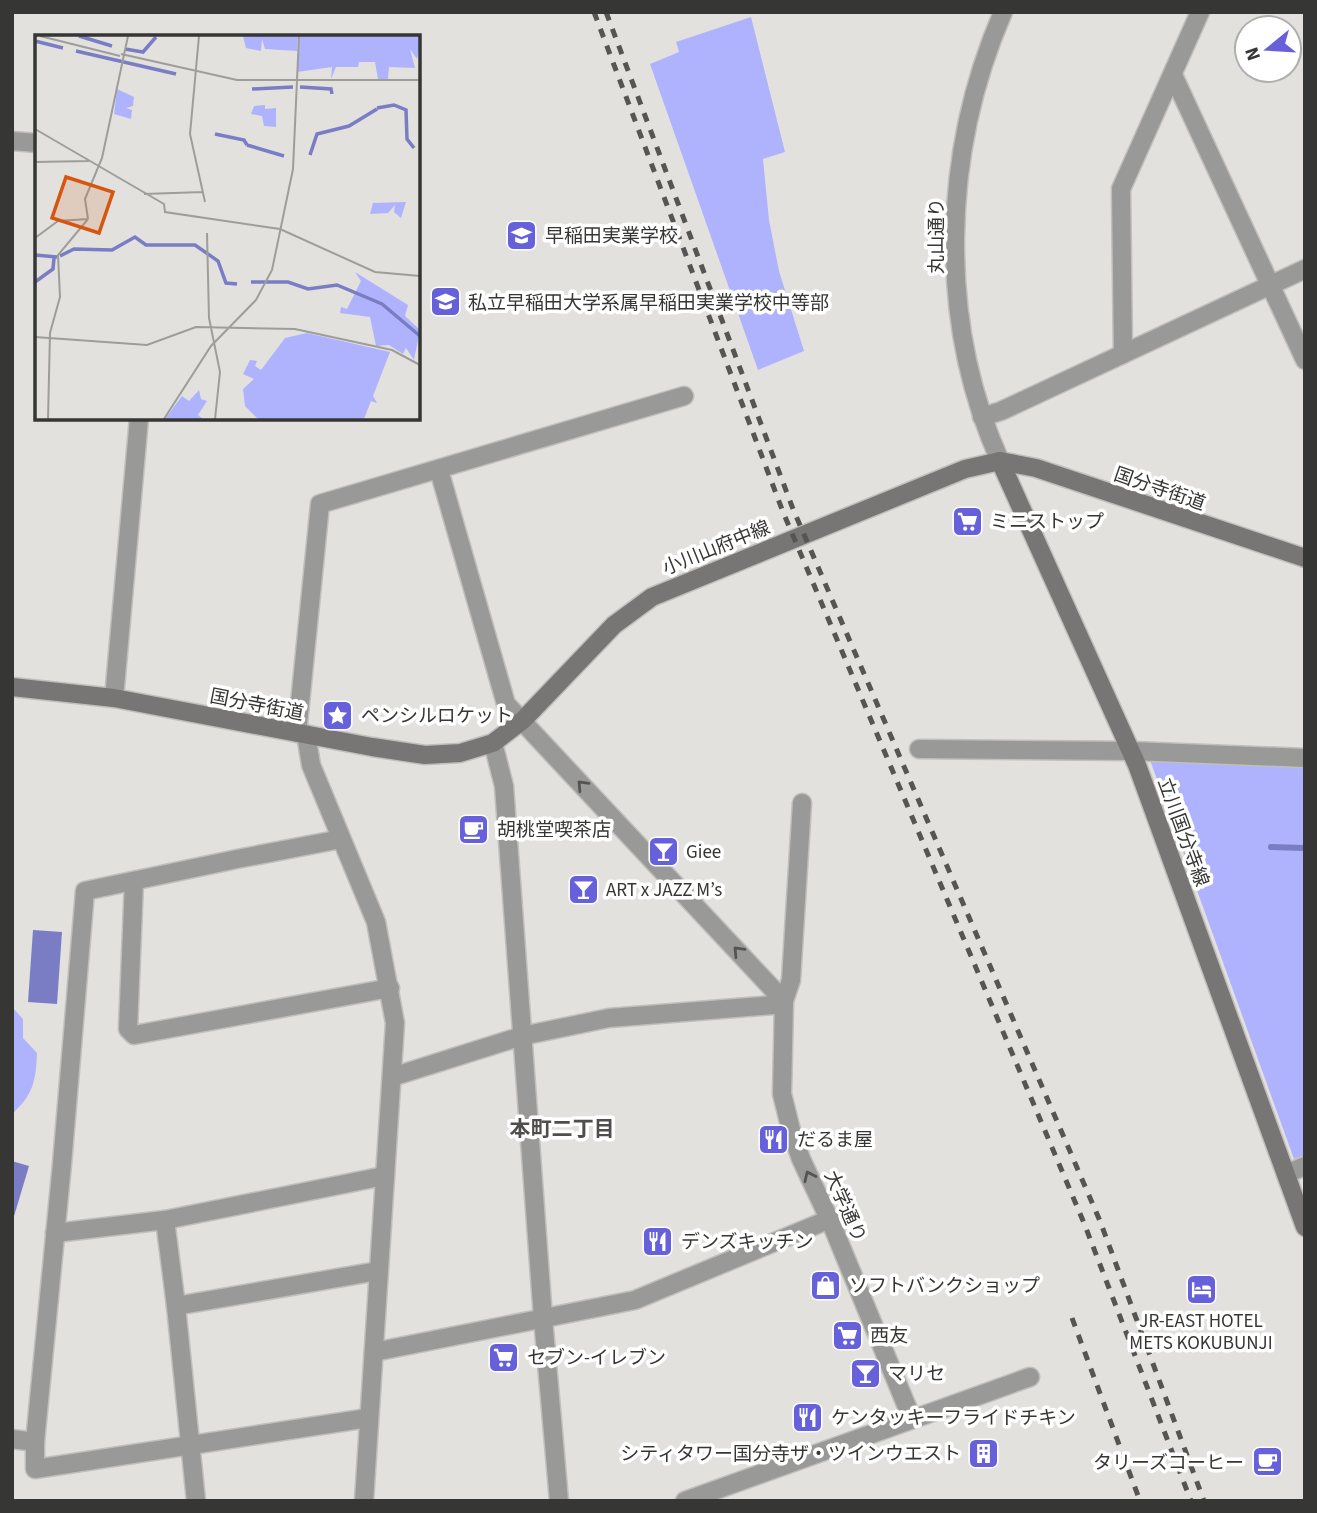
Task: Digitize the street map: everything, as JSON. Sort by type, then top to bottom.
[{"type":"main road","name":"国分寺街道","points":[[1000,461],[1036,468],[1305,558]]},
{"type":"main road","name":"小川山府中線","points":[[493,743],[523,720],[614,625],[652,597],[965,468],[1000,461]]},
{"type":"main road","name":"立川国分寺線","points":[[1000,461],[1132,751],[1305,1227]]},
{"type":"main road","name":"国分寺街道","points":[[12,687],[114,698],[425,755],[460,753],[493,743]]},
{"type":"street","name":"丸山通り","points":[[1000,461],[982,417],[967,360],[959,316],[956,275],[960,163],[967,124],[990,43],[1003,12]]},
{"type":"street","points":[[1123,354],[1121,189],[1200,12]]},
{"type":"street","points":[[1173,75],[1305,360]]},
{"type":"street","points":[[12,141],[35,143]]},
{"type":"street","points":[[982,417],[1001,411],[1305,269]]},
{"type":"street","points":[[364,1501],[395,1023],[376,922],[311,765],[301,734],[320,504],[684,396]]},
{"type":"street","points":[[114,698],[139,420]]},
{"type":"street","points":[[392,1077],[522,1036],[609,1018],[773,1005],[784,1001],[506,704],[439,470]]},
{"type":"street","points":[[493,743],[504,786],[559,1501]]},
{"type":"street","points":[[919,749],[1132,751],[1305,758]]},
{"type":"street","name":"大学通り","points":[[802,803],[791,980],[784,1001],[782,1094],[801,1159],[830,1219],[912,1419]]},
{"type":"street","points":[[341,839],[85,891],[35,1441],[35,1469],[368,1418]]},
{"type":"street","points":[[134,881],[128,1029],[134,1035],[390,988]]},
{"type":"street","points":[[1286,1174],[1305,1166]]},
{"type":"street","points":[[55,1233],[166,1220],[384,1176]]},
{"type":"street","points":[[374,1352],[635,1300],[830,1219]]},
{"type":"street","points":[[166,1220],[195,1501]]},
{"type":"street","points":[[176,1306],[378,1272]]},
{"type":"street","points":[[685,1501],[1030,1377]]},
{"type":"street","points":[[12,1439],[35,1441]]},
{"type":"shaded area","points":[[751,17],[785,152],[763,159],[769,220],[779,271],[804,351],[758,370],[650,64],[679,52],[676,42]]},
{"type":"shaded area","points":[[1150,760],[1305,766],[1305,1155],[1294,1159]]},
{"type":"shaded area","points":[[33,930],[62,932],[57,1004],[28,1002]]},
{"type":"shaded area","points":[[12,1007],[23,1019],[23,1038],[37,1053],[32,1087],[25,1100],[12,1114]]},
{"type":"shaded area","points":[[12,1161],[29,1166],[12,1223]]},
{"type":"waterway","points":[[1271,847],[1305,848]]},
{"type":"railway","points":[[594,12],[783,512],[1084,1223],[1191,1501]]},
{"type":"railway","points":[[606,12],[793,509],[1100,1221],[1204,1501]]},
{"type":"railway","points":[[1072,1318],[1140,1501]]},
{"type":"place","name":"早稲田実業学校","points":[[522,235]]},
{"type":"place","name":"私立早稲田大学系属早稲田実業学校中等部","points":[[445,302]]},
{"type":"place","name":"ミニストップ","points":[[967,521]]},
{"type":"place","name":"ペンシルロケット","points":[[338,715]]},
{"type":"place","name":"胡桃堂喫茶店","points":[[474,829]]},
{"type":"place","name":"Giee","points":[[663,851]]},
{"type":"place","name":"ART x JAZZ M’s","points":[[583,889]]},
{"type":"place","name":"だるま屋","points":[[774,1139]]},
{"type":"place","name":"デンズキッチン","points":[[658,1241]]},
{"type":"place","name":"ソフトバンクショップ","points":[[826,1285]]},
{"type":"place","name":"JR-EAST HOTEL METS KOKUBUNJI","points":[[1201,1289]]},
{"type":"place","name":"西友","points":[[847,1335]]},
{"type":"place","name":"セブン-イレブン","points":[[504,1357]]},
{"type":"place","name":"マリセ","points":[[865,1373]]},
{"type":"place","name":"ケンタッキーフライドチキン","points":[[808,1417]]},
{"type":"place","name":"シティタワー国分寺ザ・ツインウエスト","points":[[984,1453]]},
{"type":"place","name":"タリーズコーヒー","points":[[1267,1462]]},
{"type":"district","name":"本町二丁目","points":[[562,1129]]}]
